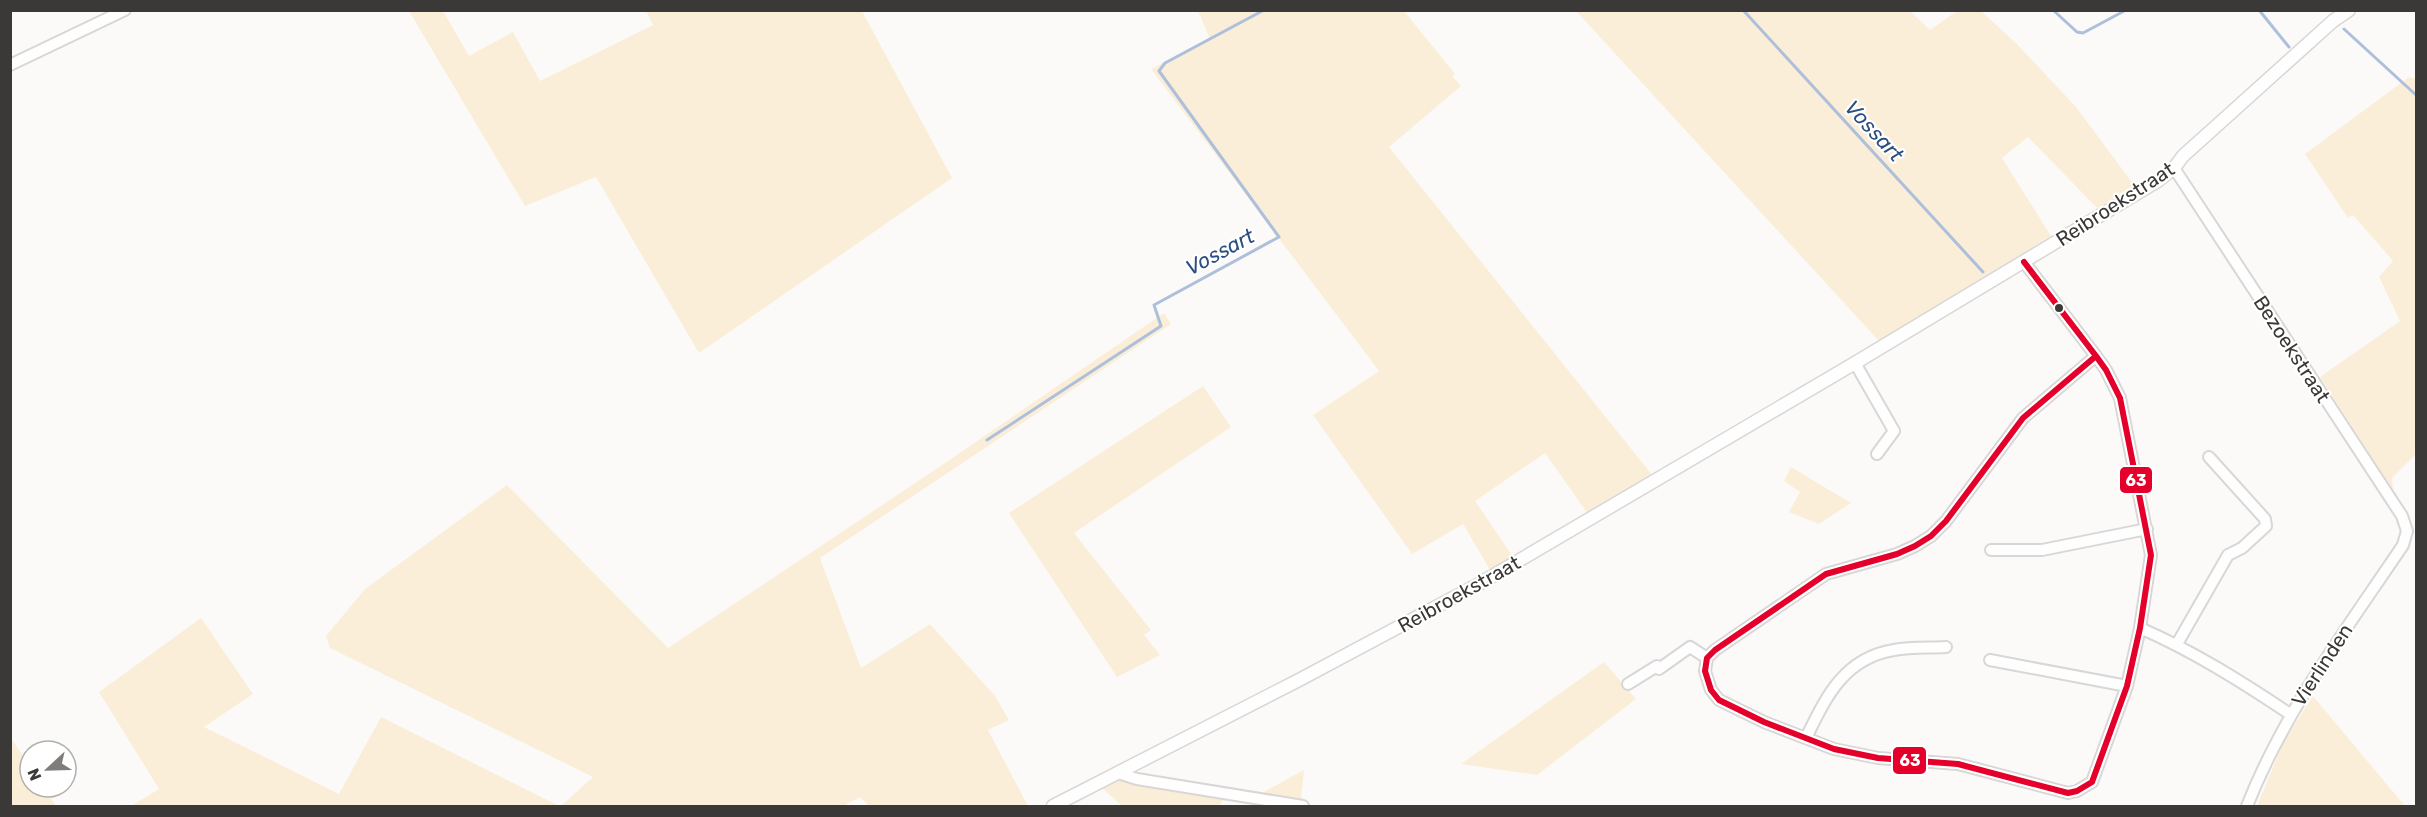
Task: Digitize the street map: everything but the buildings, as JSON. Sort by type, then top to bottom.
[{"type":"street","points":[[10,65],[124,10]]},
{"type":"street","name":"Reibroekstraat","points":[[1053,807],[1479,584],[2024,262],[2174,168],[2183,156],[2333,21],[2349,10]]},
{"type":"street","name":"Bezoekstraat","points":[[2174,168],[2412,530]]},
{"type":"street","points":[[2024,262],[2096,356],[2106,370],[2120,398],[2151,555],[2140,628],[2127,686],[2096,775],[2085,787],[2068,792],[1958,764],[1868,756],[1834,749],[1764,722],[1719,700],[1707,681],[1705,671],[1707,658],[1826,574],[1896,554],[1916,546],[1931,536],[1947,521],[2022,418],[2096,356]]},
{"type":"street","points":[[1855,363],[1894,430],[1877,454]]},
{"type":"street","points":[[2177,644],[2229,555],[2241,548],[2266,526],[2265,519],[2209,457]]},
{"type":"street","points":[[1991,550],[2042,550],[2147,529]]},
{"type":"street","name":"Vierlinden","points":[[2247,807],[2259,776],[2290,714],[2412,530]]},
{"type":"street","points":[[2140,628],[2177,644],[2290,714]]},
{"type":"street","points":[[1806,738],[1826,696],[1854,667],[1871,657],[1894,650],[1946,647]]},
{"type":"street","points":[[1628,684],[1657,666],[1659,669],[1690,648],[1707,658]]},
{"type":"street","points":[[1990,660],[2127,686]]},
{"type":"street","points":[[1118,773],[1137,779],[1303,807]]},
{"type":"shaded area","points":[[409,11],[443,11],[469,56],[513,32],[540,81],[653,25],[646,11],[862,11],[952,178],[699,353],[596,177],[525,206]]},
{"type":"shaded area","points":[[1198,11],[1404,11],[1455,74],[1452,76],[1461,86],[1389,147],[1653,476],[1588,514],[1545,453],[1475,501],[1514,558],[1490,570],[1463,524],[1412,554],[1313,415],[1379,371],[1151,69],[1210,39]]},
{"type":"shaded area","points":[[1576,11],[1910,11],[1930,30],[1957,11],[1981,11],[2017,44],[2076,107],[2134,185],[2097,208],[2028,137],[2002,158],[2051,236],[1879,341]]},
{"type":"shaded area","points":[[2409,77],[2416,79],[2416,454],[2392,478],[2393,490],[2320,377],[2400,321],[2379,277],[2393,261],[2353,215],[2348,218],[2305,154]]},
{"type":"shaded area","points":[[1164,313],[1171,324],[820,558],[861,668],[930,624],[995,696],[1009,720],[988,730],[1028,806],[869,806],[860,797],[843,806],[561,806],[593,777],[330,648],[326,636],[365,589],[507,485],[668,648]]},
{"type":"shaded area","points":[[1203,386],[1231,427],[1074,533],[1151,630],[1144,635],[1160,655],[1117,677],[1009,513]]},
{"type":"shaded area","points":[[1791,467],[1851,503],[1819,524],[1789,512],[1800,492],[1784,481]]},
{"type":"shaded area","points":[[201,618],[253,694],[204,727],[339,794],[381,717],[559,806],[131,806],[159,789],[99,692]]},
{"type":"shaded area","points":[[1604,662],[1636,699],[1537,775],[1461,764]]},
{"type":"shaded area","points":[[2313,696],[2405,806],[2257,806],[2284,741]]},
{"type":"shaded area","points":[[10,737],[18,749],[18,799],[52,799],[56,806],[11,806]]},
{"type":"shaded area","points":[[1304,770],[1301,799],[1262,793]]},
{"type":"shaded area","points":[[1119,779],[1225,797],[1219,806],[1122,806],[1102,788]]},
{"type":"waterway","name":"Vossart","points":[[987,440],[1161,326],[1154,305],[1279,237],[1159,71],[1165,63],[1264,10]]},
{"type":"waterway","name":"Vossart","points":[[1743,10],[1983,272]]},
{"type":"waterway","points":[[2053,10],[2077,32],[2083,33],[2126,10]]},
{"type":"waterway","points":[[2259,10],[2289,47]]},
{"type":"waterway","points":[[2344,29],[2416,95]]},
{"type":"transit line","name":"63","points":[[2024,262],[2096,356],[2106,370],[2120,398],[2151,555],[2140,628],[2127,686],[2092,782],[2077,791],[2068,793],[1958,764],[1878,758],[1834,749],[1764,722],[1719,700],[1711,690],[1705,671],[1707,658],[1715,650],[1826,574],[1897,554],[1931,536],[1946,521],[2023,418],[2096,356]]}]
